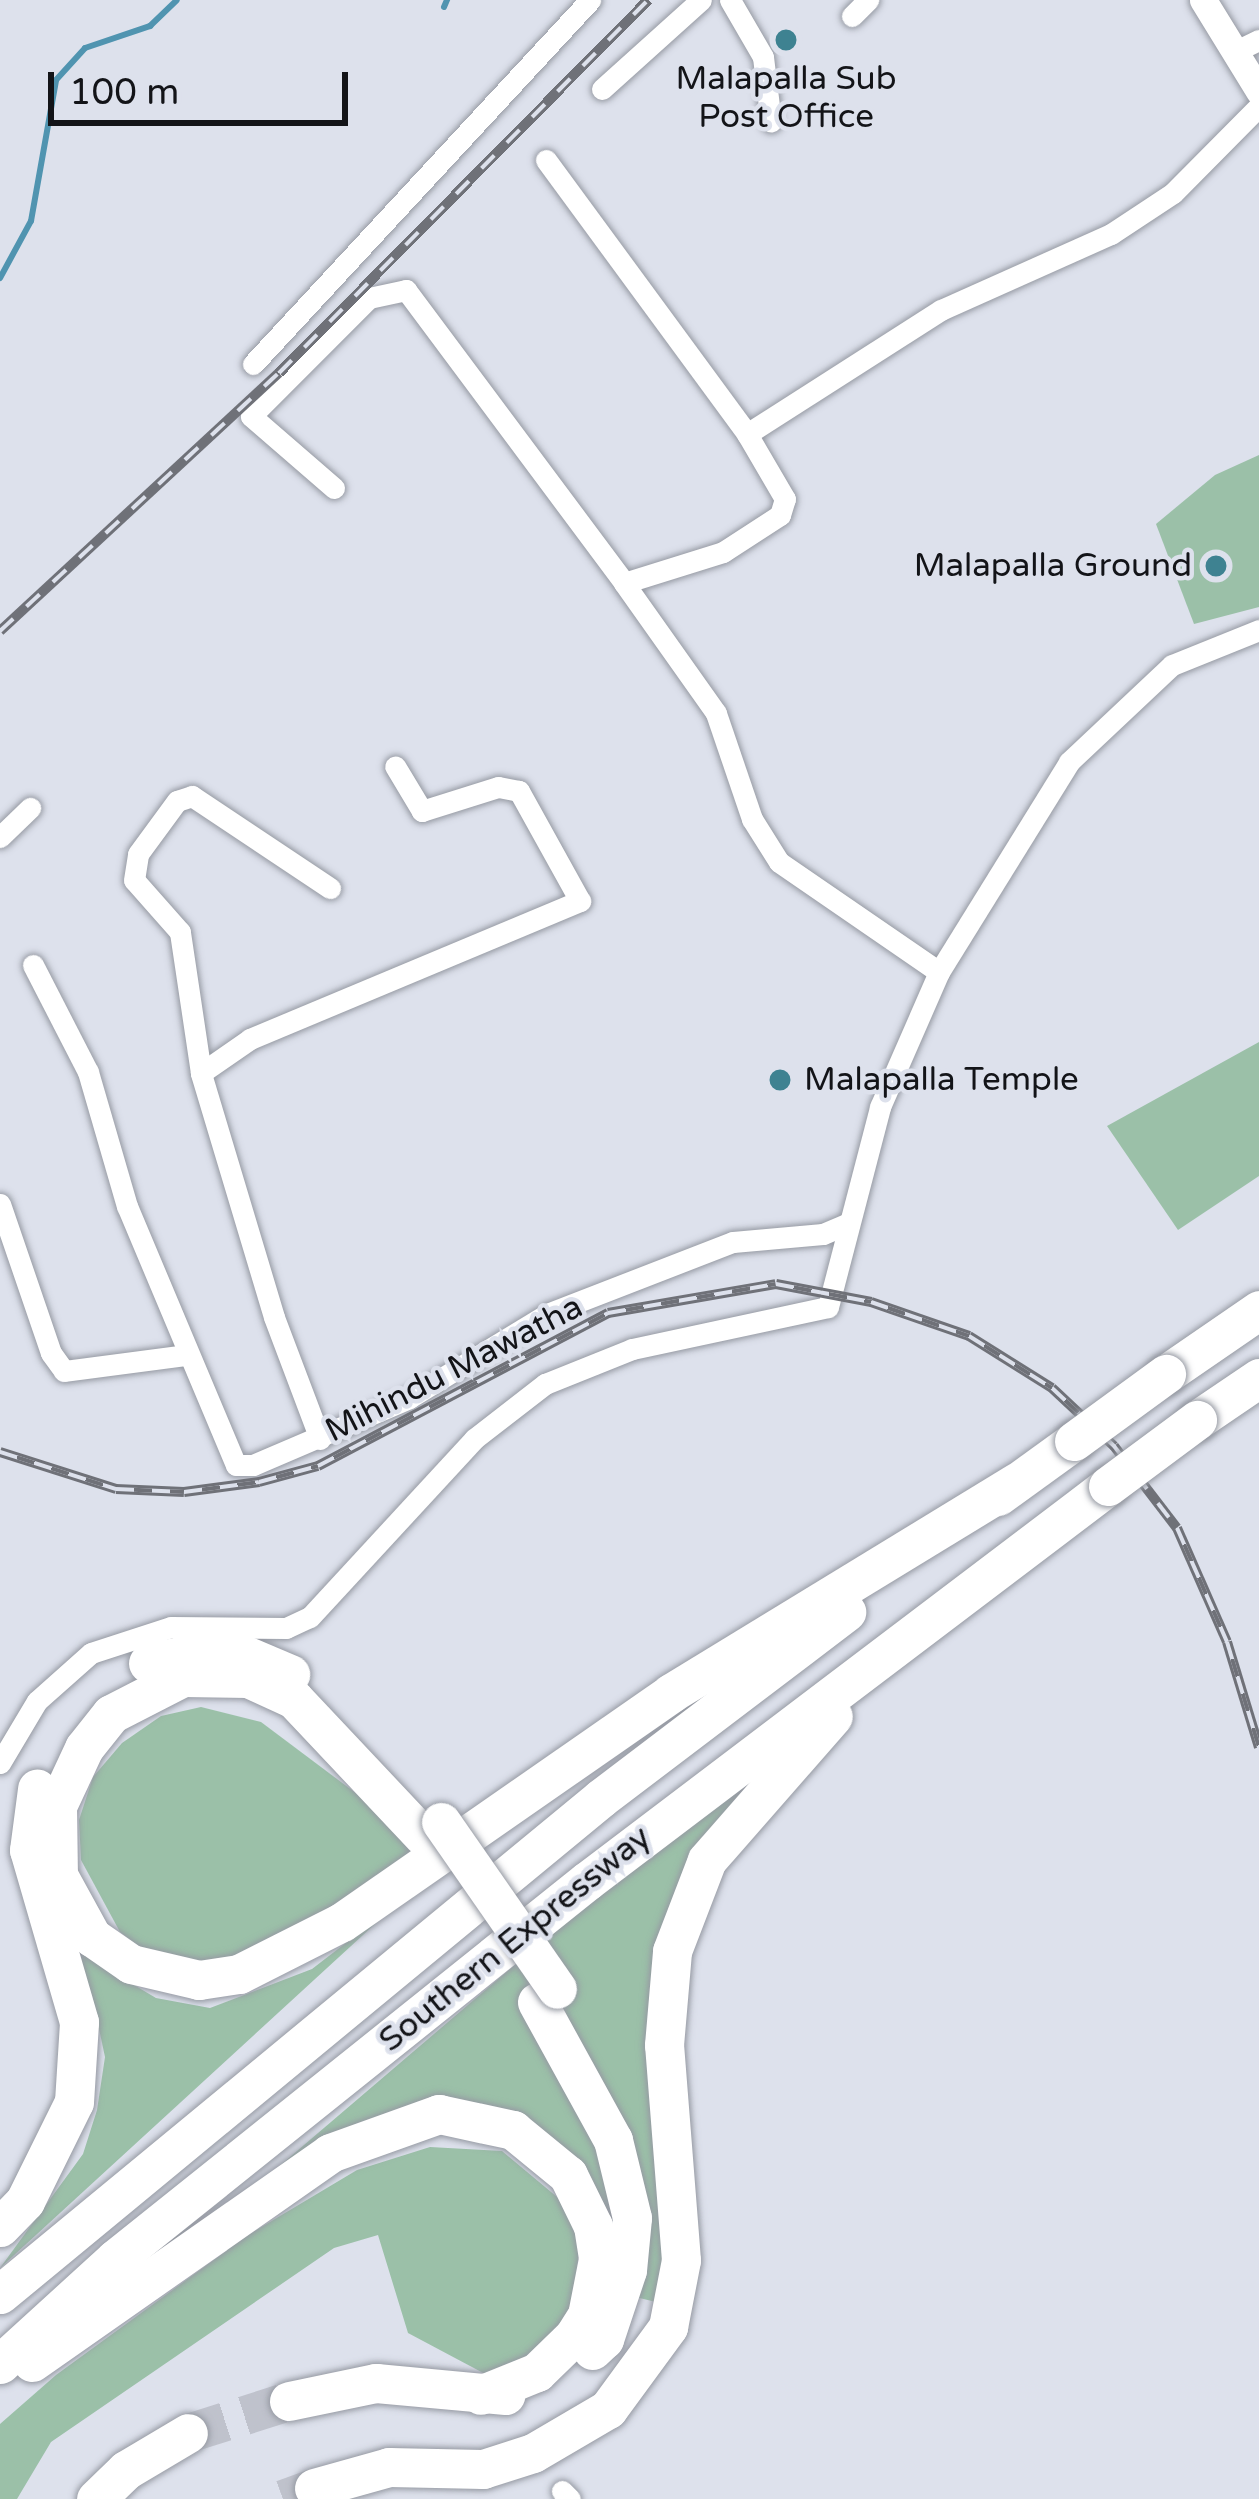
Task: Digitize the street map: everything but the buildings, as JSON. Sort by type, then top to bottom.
[{"type":"highway","points":[[432,1829],[294,1699],[248,1678],[182,1677],[111,1714],[84,1748],[57,1806],[58,1875],[92,1937],[131,1964],[199,1980],[239,1974],[342,1922],[671,1693],[1015,1483],[1259,1310]]},
{"type":"highway","points":[[314,2488],[389,2467],[483,2469],[551,2444],[608,2409],[668,2327],[681,2260],[664,2045],[672,1951],[707,1860],[807,1738],[1045,1531],[1259,1378]]},
{"type":"highway","name":"Southern Expressway","points":[[0,2294],[601,1798],[1015,1483]]},
{"type":"highway","name":"Southern Expressway","points":[[0,2364],[115,2259],[586,1881],[1045,1531]]},
{"type":"highway","points":[[0,2227],[25,2201],[74,2102],[79,2023],[29,1850],[36,1790],[89,1701],[169,1654],[224,1646],[250,1653],[310,1685],[397,1766],[432,1829],[604,2071],[644,2173],[655,2271],[628,2356],[551,2444]]},
{"type":"highway","points":[[290,2401],[376,2383],[504,2396],[568,2373],[604,2339],[627,2270],[632,2218],[613,2140],[547,1996]]},
{"type":"highway","points":[[0,2385],[330,2153],[440,2114],[513,2130],[568,2175],[593,2226],[598,2259],[587,2314],[574,2336],[537,2372],[480,2395]]},
{"type":"highway","points":[[102,2495],[188,2433]]},
{"type":"street","points":[[253,364],[590,0]]},
{"type":"street","points":[[602,89],[701,0]]},
{"type":"street","points":[[730,0],[763,57],[771,122]]},
{"type":"street","points":[[1202,0],[1247,45],[1259,91]]},
{"type":"street","points":[[747,434],[941,310],[1112,234],[1173,193],[1259,106]]},
{"type":"street","points":[[546,160],[747,434],[784,499],[780,515],[723,552],[624,583]]},
{"type":"street","points":[[334,488],[251,416],[369,298],[406,290],[716,712],[752,819],[779,862],[939,972]]},
{"type":"street","points":[[0,1762],[37,1701],[91,1653],[171,1627],[286,1628],[310,1617],[474,1439],[545,1384],[632,1349],[828,1307],[880,1107],[939,972],[1069,762],[1172,665],[1259,630]]},
{"type":"street","points":[[201,1073],[250,1039],[579,904],[575,883],[519,791],[498,787],[422,811],[395,766]]},
{"type":"street","points":[[320,1439],[274,1317],[201,1073],[180,932],[134,880],[138,854],[178,801],[192,796],[330,888]]},
{"type":"street","points":[[0,837],[30,808]]},
{"type":"street","name":"Mihindu Mawatha","points":[[33,965],[88,1072],[101,1136],[186,1354],[236,1465],[320,1439],[409,1397],[547,1314],[733,1242],[823,1234],[846,1224]]},
{"type":"street","points":[[0,1204],[51,1353],[64,1371],[186,1354]]},
{"type":"green space","name":"Malapalla Ground","points":[[1259,455],[1259,607],[1194,624],[1156,524],[1215,475]]},
{"type":"green space","points":[[1259,1042],[1259,1176],[1178,1230],[1107,1126]]},
{"type":"green space","points":[[201,1707],[261,1722],[373,1806],[411,1852],[280,1942],[199,1967],[154,1958],[120,1932],[81,1860],[79,1820],[93,1777],[122,1743],[161,1716]]},
{"type":"green space","points":[[798,1723],[688,1873],[664,2304],[607,2290],[594,2201],[444,2108],[208,2227]]},
{"type":"green space","points":[[399,1902],[0,2268],[83,2154],[97,2110],[105,2057],[92,1996],[59,1915],[97,1963],[156,1998],[210,2008],[312,1969]]},
{"type":"green space","points":[[430,2147],[502,2151],[569,2207],[581,2237],[571,2315],[545,2359],[487,2375],[408,2333],[378,2235],[334,2248],[51,2442],[17,2499],[0,2499],[0,2424],[56,2375],[248,2235],[357,2170]]},
{"type":"waterway","points":[[0,278],[31,221],[56,80],[85,48],[150,26],[177,0]]},
{"type":"waterway","points":[[444,7],[447,0]]},
{"type":"tunnel","points":[[188,2433],[289,2401]]},
{"type":"tunnel","points":[[283,2499],[314,2488]]},
{"type":"railway","points":[[0,631],[279,373],[648,0]]},
{"type":"railway","points":[[0,1452],[116,1489],[184,1492],[259,1482],[318,1466],[608,1313],[776,1284],[871,1302],[969,1336],[1052,1388],[1114,1446],[1177,1528],[1227,1642],[1259,1747]]},
{"type":"place","name":"Malapalla Sub Post Office","points":[[786,40]]},
{"type":"place","name":"Malapalla Ground","points":[[1216,566]]},
{"type":"place","name":"Malapalla Temple","points":[[780,1080]]}]
